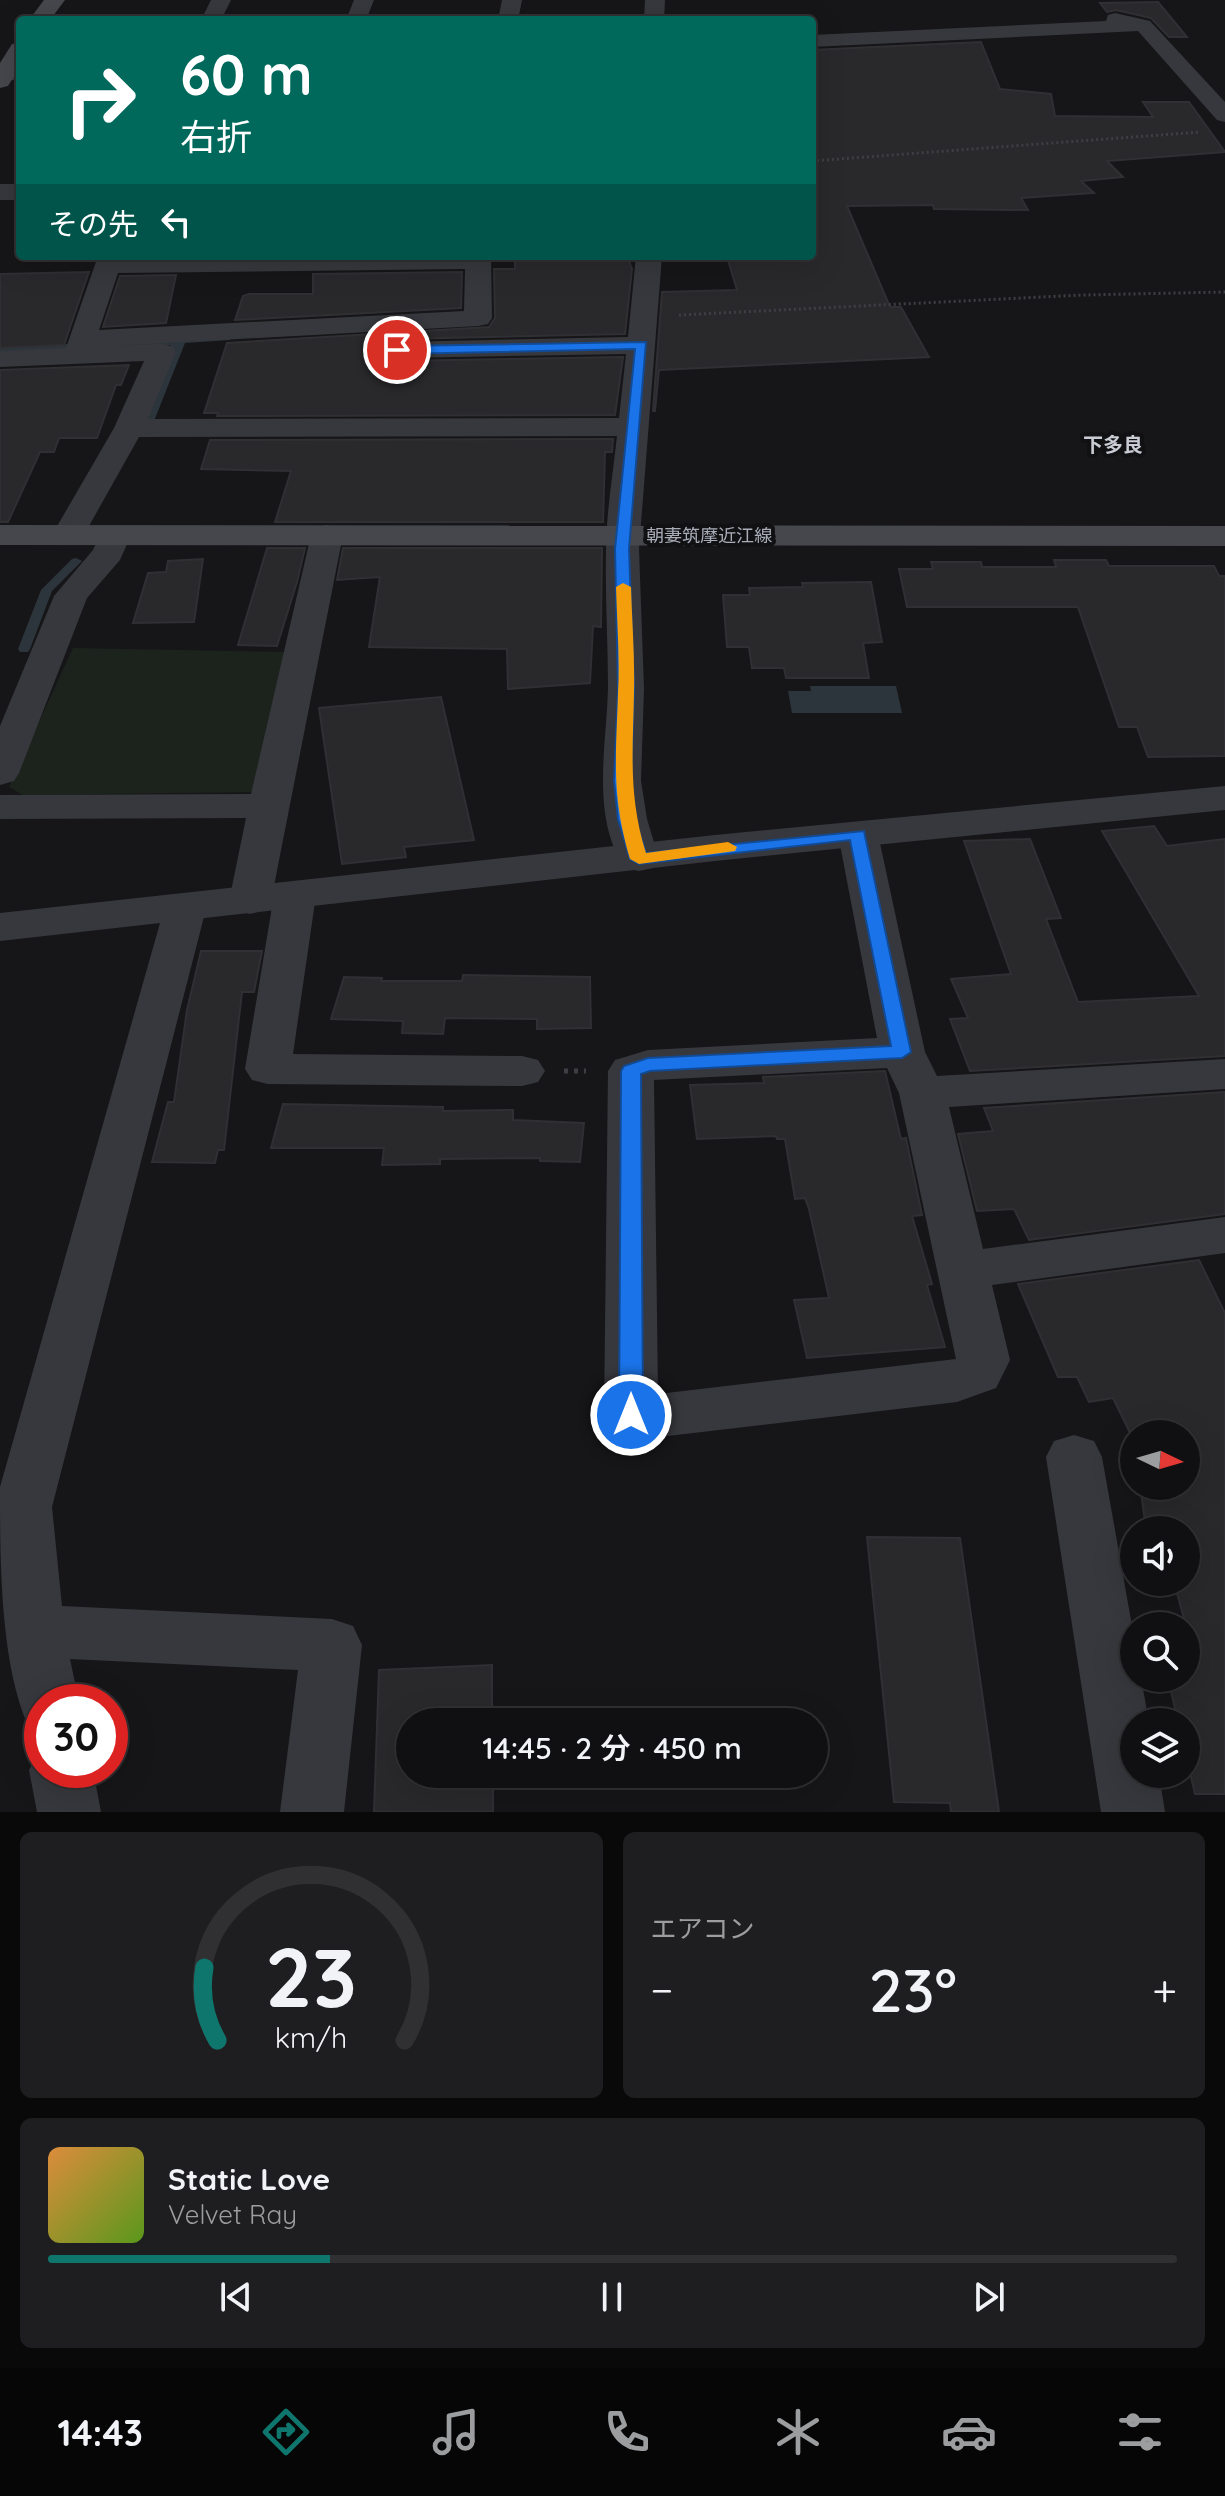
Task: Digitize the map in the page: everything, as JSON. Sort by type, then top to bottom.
[{"type":"main road","points":[[42,16],[55,0]]},
{"type":"main road","points":[[6,76],[16,57]]},
{"type":"main road","name":"朝妻筑摩近江線","points":[[0,535],[1225,536]]},
{"type":"street","points":[[1097,0],[1112,18],[1143,25],[1225,115]]},
{"type":"street","points":[[816,41],[1143,25]]},
{"type":"street","points":[[79,347],[109,261],[232,260]]},
{"type":"street","points":[[0,359],[79,347],[392,328],[478,318],[478,260]]},
{"type":"street","points":[[639,859],[627,819],[622,781],[626,689],[623,535],[649,260]]},
{"type":"street","points":[[392,328],[397,350],[643,331]]},
{"type":"street","points":[[68,535],[129,428],[162,352],[79,347]]},
{"type":"street","points":[[129,428],[632,427]]},
{"type":"street","points":[[0,773],[71,596],[108,553],[115,535]]},
{"type":"street","points":[[250,901],[327,535]]},
{"type":"street","points":[[0,927],[858,834],[1225,798]]},
{"type":"street","points":[[0,807],[268,806]]},
{"type":"street","points":[[858,834],[912,1072],[983,1360],[977,1373],[957,1381],[742,1408],[659,1416],[631,1415],[631,1071],[648,1065],[912,1072],[1225,1074]]},
{"type":"street","points":[[295,895],[268,1069],[522,1071]]},
{"type":"street","points":[[45,1684],[35,1631],[23,1507],[185,909]]},
{"type":"street","points":[[962,1270],[1225,1235]]},
{"type":"street","points":[[1074,1457],[1133,1812]]},
{"type":"street","points":[[35,1631],[332,1645],[312,1812]]},
{"type":"street","points":[[64,1788],[69,1812]]},
{"type":"path","points":[[816,161],[1209,132]]},
{"type":"path","points":[[643,331],[1067,296],[1225,292]]},
{"type":"path","points":[[522,1071],[631,1071]]},
{"type":"shaded area","points":[[230,335],[230,340],[185,343],[154,421],[140,418],[171,345],[99,349],[90,342]]},
{"type":"shaded area","points":[[73,648],[287,652],[255,792],[23,795],[9,787]]},
{"type":"shaded area","points":[[810,686],[896,686],[902,713],[792,713],[788,691],[811,691]]},
{"type":"building","points":[[1158,2],[1187,37],[1169,37],[1151,18],[1116,10],[1107,12],[1100,3]]},
{"type":"building","points":[[981,42],[1000,89],[1051,94],[1055,116],[1153,117],[1143,102],[1189,102],[1225,152],[1107,161],[1123,177],[1081,181],[1094,193],[1021,198],[1028,210],[934,209],[933,205],[847,206],[890,307],[901,307],[929,357],[659,370],[653,411],[662,292],[737,290],[728,260],[816,260],[816,50]]},
{"type":"building","points":[[515,260],[629,260],[632,269],[625,334],[399,339],[388,341],[382,348],[386,358],[399,361],[623,357],[615,415],[217,416],[218,413],[204,413],[227,343],[489,327],[495,318],[494,269],[515,269]]},
{"type":"building","points":[[89,272],[64,345],[0,348],[0,274]]},
{"type":"building","points":[[462,272],[461,308],[235,320],[243,296],[249,294],[313,294],[313,274]]},
{"type":"building","points":[[176,275],[166,323],[103,327],[120,276]]},
{"type":"building","points":[[129,365],[121,385],[116,385],[97,438],[59,438],[54,452],[40,452],[8,522],[0,522],[0,370]]},
{"type":"building","points":[[613,439],[612,452],[605,452],[603,522],[275,522],[291,471],[201,469],[210,440]]},
{"type":"building","points":[[267,548],[305,548],[297,582],[277,646],[238,645]]},
{"type":"building","points":[[343,548],[602,548],[601,627],[593,626],[590,683],[508,689],[507,649],[369,647],[380,577],[337,580]]},
{"type":"building","points":[[203,559],[194,622],[133,623],[148,573],[166,572],[168,561]]},
{"type":"building","points":[[1054,560],[1106,560],[1109,566],[1214,566],[1219,576],[1225,576],[1225,756],[1148,757],[1137,727],[1119,727],[1078,607],[907,607],[899,569],[933,569],[931,562],[981,562],[982,567],[1056,567]]},
{"type":"building","points":[[871,582],[882,642],[863,643],[869,678],[786,678],[784,668],[752,668],[749,647],[727,647],[723,595],[750,595],[749,588],[803,587],[802,583]]},
{"type":"building","points":[[441,697],[474,840],[404,847],[406,857],[342,864],[319,708]]},
{"type":"building","points":[[1154,826],[1167,846],[1225,839],[1225,1056],[970,1071],[950,1019],[968,1018],[951,979],[1011,974],[964,841],[1030,839],[1061,918],[1046,919],[1078,1002],[1199,996],[1102,831]]},
{"type":"building","points":[[201,951],[262,951],[254,992],[242,992],[224,1150],[218,1150],[215,1163],[152,1162],[168,1102],[174,1102],[187,1010]]},
{"type":"building","points":[[463,975],[590,977],[591,1028],[537,1029],[537,1019],[445,1018],[443,1034],[402,1033],[403,1021],[331,1019],[344,977],[382,978],[381,981],[462,981]]},
{"type":"building","points":[[885,1071],[901,1139],[906,1138],[922,1215],[912,1216],[932,1284],[927,1285],[945,1347],[807,1358],[794,1300],[829,1298],[809,1209],[805,1198],[795,1199],[785,1139],[777,1139],[776,1136],[697,1139],[690,1085],[764,1083],[763,1077]]},
{"type":"building","points":[[1225,1092],[1225,1214],[1029,1240],[1014,1209],[977,1211],[958,1134],[993,1131],[984,1108]]},
{"type":"building","points":[[283,1104],[443,1107],[443,1111],[513,1110],[513,1120],[584,1123],[580,1162],[540,1161],[540,1158],[440,1159],[440,1164],[382,1165],[384,1148],[271,1148]]},
{"type":"building","points":[[1199,1260],[1225,1313],[1225,1794],[1195,1794],[1194,1788],[1200,1788],[1200,1708],[1175,1708],[1171,1692],[1200,1692],[1200,1612],[1182,1612],[1178,1596],[1200,1596],[1200,1516],[1144,1516],[1142,1500],[1200,1500],[1200,1420],[1124,1420],[1113,1398],[1089,1402],[1077,1377],[1058,1377],[1018,1284]]},
{"type":"building","points":[[867,1537],[960,1538],[999,1812],[951,1812],[950,1803],[894,1802]]},
{"type":"building","points":[[492,1665],[492,1708],[396,1708],[396,1788],[493,1788],[493,1812],[374,1812],[379,1670]]},
{"type":"waterway","points":[[0,351],[85,346]]},
{"type":"waterway","points":[[24,649],[47,590],[76,561]]},
{"type":"slow traffic","points":[[623,587],[626,689],[622,781],[627,819],[639,859],[728,847]]},
{"type":"district","name":"下多良","points":[[1113,444]]},
{"type":"route","points":[[397,350],[642,345],[622,549],[626,689],[622,781],[627,819],[639,859],[858,834],[902,1052],[648,1065],[631,1071],[631,1415]]}]
